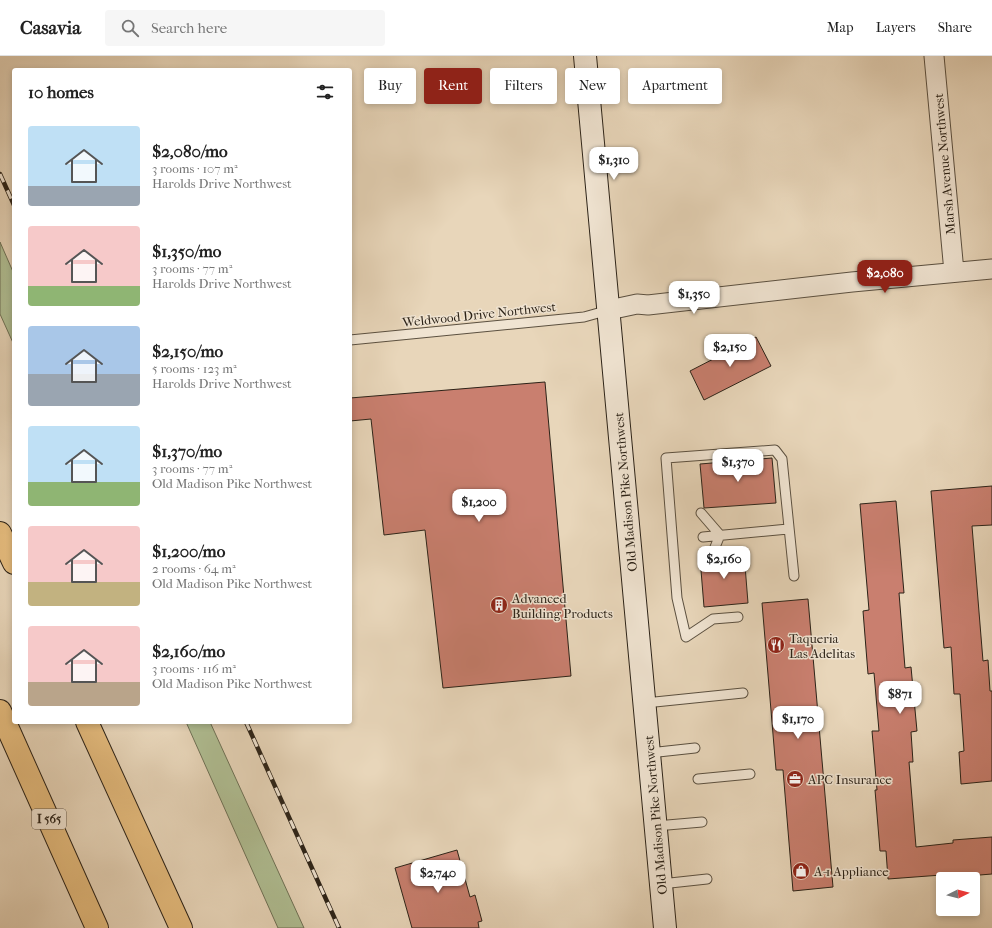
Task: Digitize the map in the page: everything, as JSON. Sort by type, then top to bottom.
[{"type":"highway","points":[[0,533],[12,560]]},
{"type":"highway","name":"I 565","points":[[0,711],[97,928]]},
{"type":"highway","points":[[88,724],[181,928]]},
{"type":"main road","name":"Old Madison Pike Northwest","points":[[585,56],[665,928]]},
{"type":"street","name":"Marsh Avenue Northwest","points":[[934,56],[954,272]]},
{"type":"street","points":[[609,310],[637,304],[648,305],[852,282],[992,269]]},
{"type":"lane","name":"Weldwood Drive Northwest","points":[[352,340],[580,317],[609,310]]},
{"type":"lane","points":[[738,617],[713,619],[686,637],[677,598],[678,555],[666,458],[775,450],[782,459],[794,576]]},
{"type":"lane","points":[[701,512],[720,535]]},
{"type":"lane","points":[[703,537],[788,529]]},
{"type":"lane","points":[[704,552],[713,552],[720,535]]},
{"type":"lane","points":[[645,703],[743,693]]},
{"type":"lane","points":[[649,752],[695,748]]},
{"type":"lane","points":[[698,779],[750,774]]},
{"type":"lane","points":[[656,826],[702,822]]},
{"type":"lane","points":[[661,884],[707,879]]},
{"type":"green space","points":[[0,242],[12,269],[12,341],[0,314]]},
{"type":"green space","points":[[187,724],[211,724],[304,928],[278,928]]},
{"type":"building","points":[[756,337],[771,366],[704,400],[690,371]]},
{"type":"building","name":"Advanced Building Products","points":[[545,382],[571,676],[443,688],[425,530],[384,535],[371,419],[352,421],[352,398]]},
{"type":"building","points":[[772,458],[776,503],[704,508],[700,464]]},
{"type":"building","points":[[992,486],[992,525],[972,526],[983,661],[988,660],[990,691],[992,691],[992,781],[961,784],[959,752],[964,751],[960,694],[954,694],[951,647],[944,648],[931,491]]},
{"type":"building","points":[[896,501],[904,593],[899,593],[905,668],[911,667],[917,731],[911,732],[913,762],[909,762],[916,847],[953,843],[953,840],[992,837],[992,874],[980,875],[980,872],[936,872],[936,875],[888,879],[886,851],[880,851],[875,790],[877,790],[872,731],[879,731],[874,673],[868,674],[863,611],[869,610],[860,504]]},
{"type":"building","points":[[744,553],[748,603],[704,607],[700,558],[714,558],[718,555]]},
{"type":"building","points":[[808,599],[833,887],[793,891],[783,770],[776,770],[762,603]]},
{"type":"building","points":[[457,850],[470,897],[475,895],[482,921],[478,922],[479,928],[412,928],[395,868]]},
{"type":"railway","points":[[0,174],[12,201]]},
{"type":"railway","points":[[247,724],[339,928]]},
{"type":"place","name":"Advanced Building Products","points":[[499,605]]},
{"type":"place","name":"Taqueria Las Adelitas","points":[[776,645]]},
{"type":"place","name":"APC Insurance","points":[[795,779]]},
{"type":"place","name":"A-1 Appliance","points":[[801,871]]}]
